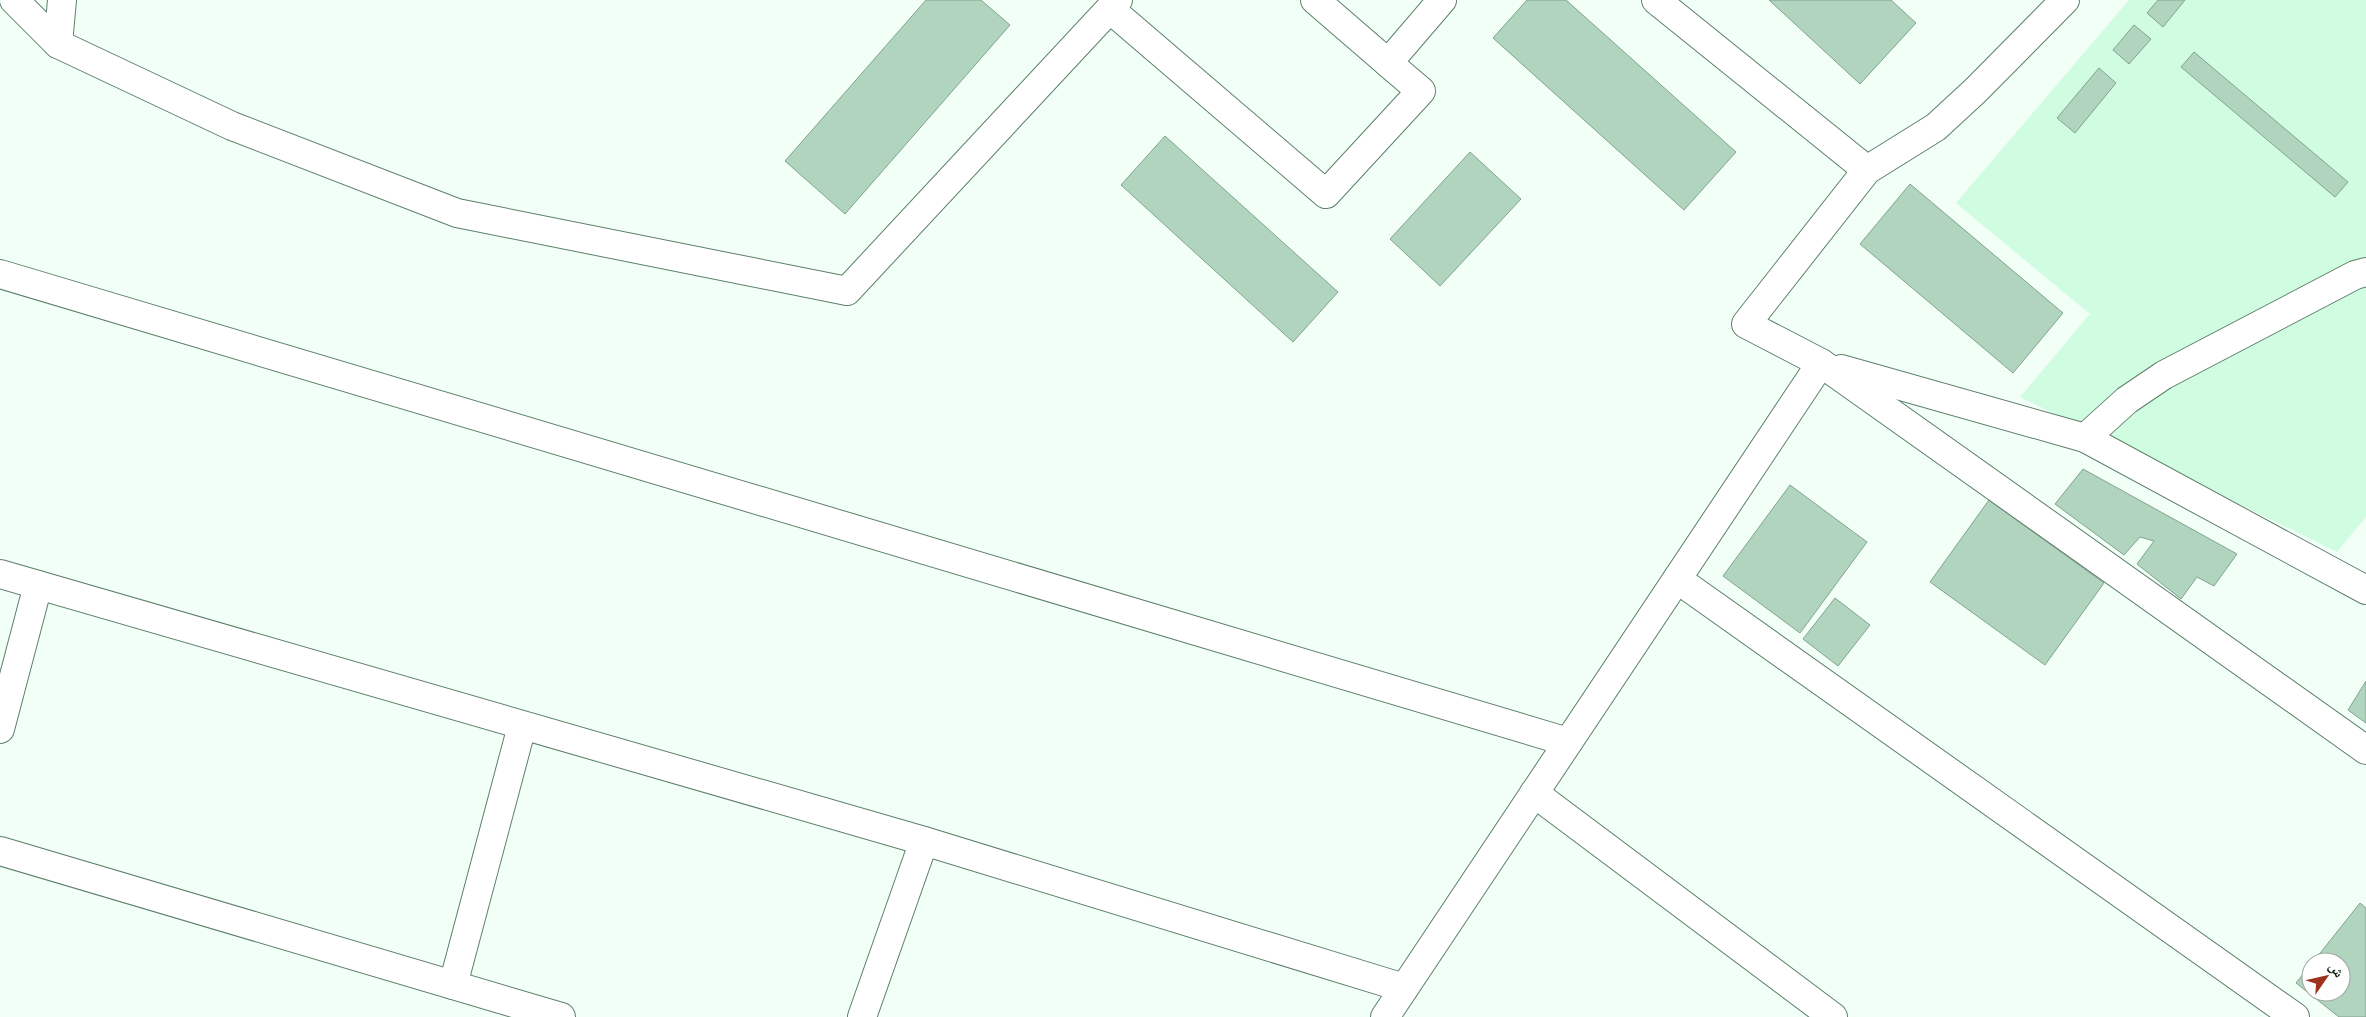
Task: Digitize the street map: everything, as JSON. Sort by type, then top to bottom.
[{"type":"street","points":[[14,0],[58,44],[232,126],[457,213],[848,291],[1114,5],[1326,194],[1421,91],[1315,0]]},
{"type":"street","points":[[58,44],[62,0]]},
{"type":"street","points":[[1388,63],[1442,0]]},
{"type":"street","points":[[1656,0],[1867,170]]},
{"type":"street","points":[[2052,4],[1936,127],[1867,170],[1746,324],[1821,363],[2366,750]]},
{"type":"street","points":[[2085,438],[2126,400],[2164,375],[2355,275],[2366,272]]},
{"type":"street","points":[[0,274],[1568,742]]},
{"type":"street","points":[[1821,363],[2085,438],[2366,590]]},
{"type":"street","points":[[1385,1017],[1821,363]]},
{"type":"street","points":[[0,574],[924,842],[1404,988]]},
{"type":"street","points":[[1677,579],[2295,1017]]},
{"type":"street","points":[[0,729],[38,585]]},
{"type":"street","points":[[453,985],[522,726]]},
{"type":"street","points":[[1534,793],[1833,1017]]},
{"type":"street","points":[[862,1017],[924,842]]},
{"type":"street","points":[[0,851],[560,1017]]},
{"type":"shaded area","points":[[2129,0],[2366,0],[2366,517],[2337,552],[2020,397],[2090,314],[1956,203]]},
{"type":"building","points":[[926,0],[981,0],[1010,25],[845,214],[785,161]]},
{"type":"building","points":[[1527,0],[1566,0],[1736,152],[1684,210],[1493,38]]},
{"type":"building","points":[[1769,0],[1891,0],[1916,23],[1860,84]]},
{"type":"building","points":[[2158,0],[2185,0],[2163,27],[2147,13]]},
{"type":"building","points":[[2134,25],[2151,39],[2129,64],[2113,50]]},
{"type":"building","points":[[2194,52],[2348,182],[2335,197],[2181,67]]},
{"type":"building","points":[[2099,68],[2116,83],[2075,133],[2057,118]]},
{"type":"building","points":[[1165,136],[1338,292],[1293,342],[1121,185]]},
{"type":"building","points":[[1470,152],[1521,199],[1440,286],[1390,239]]},
{"type":"building","points":[[1910,184],[2063,313],[2013,373],[1860,244]]},
{"type":"building","points":[[2083,469],[2237,554],[2214,586],[2197,577],[2181,599],[2137,564],[2154,541],[2140,537],[2124,555],[2055,504]]},
{"type":"building","points":[[1790,485],[1867,542],[1800,633],[1723,576]]},
{"type":"building","points":[[1989,500],[2104,583],[2045,665],[1930,582]]},
{"type":"building","points":[[1835,598],[1870,625],[1838,666],[1803,639]]},
{"type":"building","points":[[2366,681],[2366,723],[2348,710]]},
{"type":"building","points":[[2360,903],[2366,908],[2366,1017],[2339,1017],[2320,1002],[2351,1002],[2351,952],[2321,952]]},
{"type":"building","points":[[2301,977],[2301,987],[2296,983]]}]
